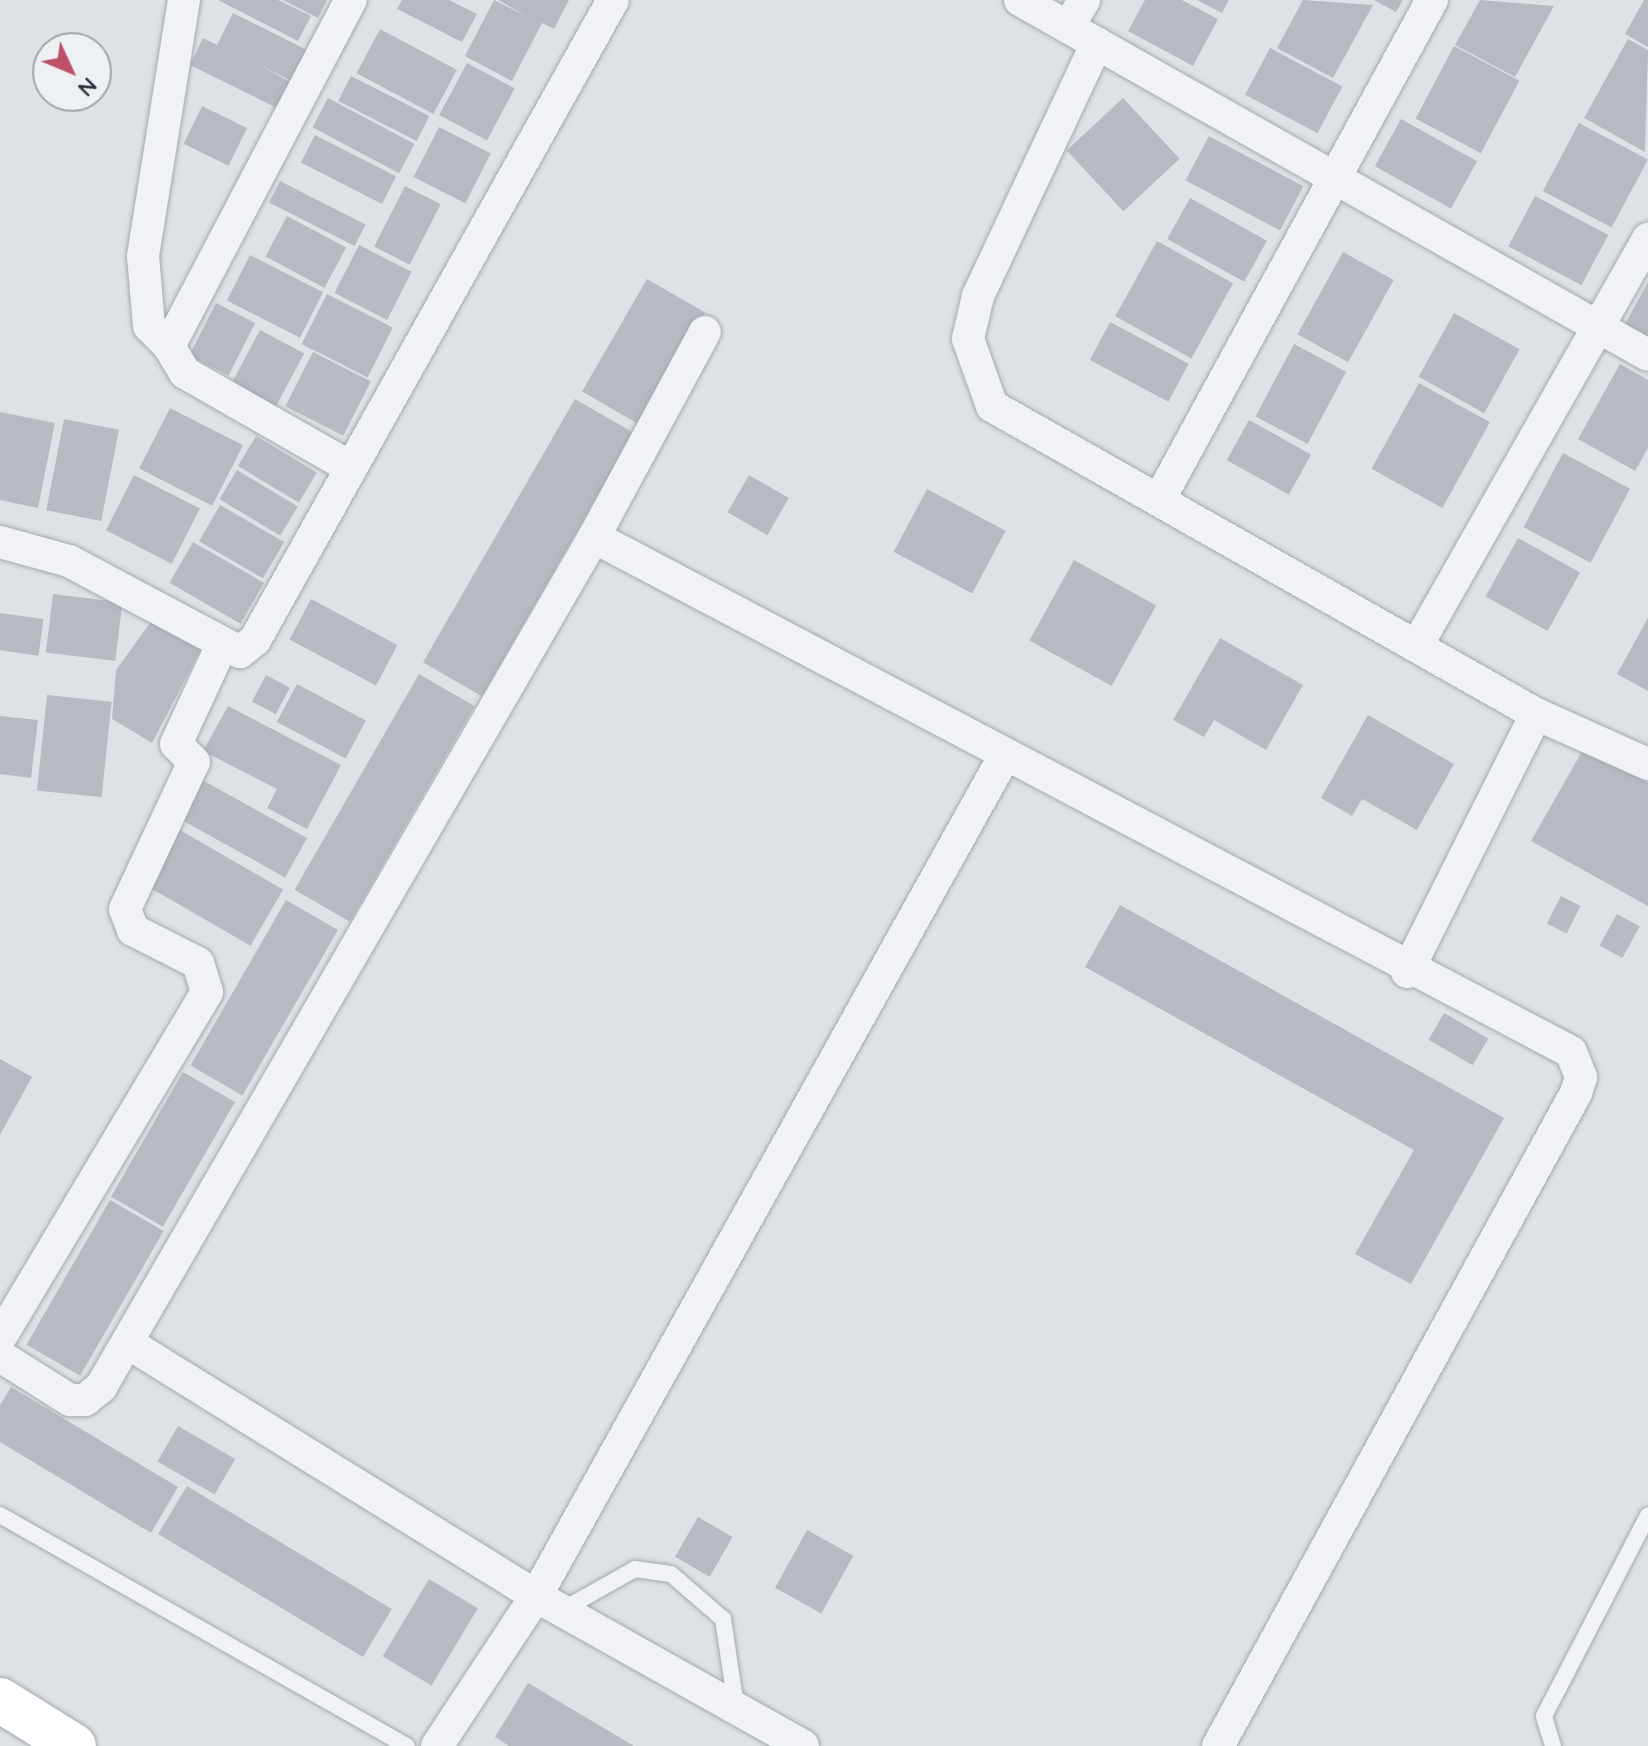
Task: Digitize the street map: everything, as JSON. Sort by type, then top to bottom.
[{"type":"highway","points":[[0,1700],[74,1746]]},
{"type":"street","points":[[184,0],[143,256],[149,326],[169,346],[185,373],[350,467]]},
{"type":"street","points":[[169,346],[351,0]]},
{"type":"street","points":[[0,542],[69,561],[240,652],[267,624],[350,467],[613,0]]},
{"type":"street","points":[[1020,0],[1076,14],[1097,43],[1648,355]]},
{"type":"street","points":[[1159,500],[1331,178],[1432,0]]},
{"type":"street","points":[[1097,43],[978,296],[968,339],[992,406],[1419,642],[1536,714],[1648,764]]},
{"type":"street","points":[[1419,642],[1648,239]]},
{"type":"street","points":[[0,1356],[70,1400],[85,1400],[128,1343],[594,537],[705,332]]},
{"type":"street","points":[[594,537],[1407,972],[1554,1037],[1571,1052],[1581,1077],[1218,1746]]},
{"type":"street","points":[[0,1337],[207,992],[198,963],[133,930],[125,909],[194,762],[176,744],[222,645]]},
{"type":"street","points":[[1407,972],[1536,714]]},
{"type":"street","points":[[437,1746],[536,1596],[1005,755]]},
{"type":"street","points":[[128,1343],[536,1596],[566,1608],[803,1746]]},
{"type":"lane","points":[[0,1515],[407,1746]]},
{"type":"lane","points":[[1553,1746],[1544,1716],[1648,1515]]},
{"type":"lane","points":[[566,1608],[635,1569],[671,1574],[723,1619],[736,1706]]},
{"type":"building","points":[[218,0],[278,0],[311,16],[298,41]]},
{"type":"building","points":[[283,0],[327,0],[318,18]]},
{"type":"building","points":[[402,0],[449,0],[477,14],[462,42],[397,9]]},
{"type":"building","points":[[494,0],[528,17],[498,0],[569,0],[554,29],[542,23],[512,81],[465,56]]},
{"type":"building","points":[[1145,0],[1182,0],[1218,19],[1193,66],[1128,31]]},
{"type":"building","points":[[1197,0],[1229,0],[1222,13]]},
{"type":"building","points":[[1303,0],[1373,5],[1333,78],[1277,48]]},
{"type":"building","points":[[1374,0],[1403,0],[1396,12]]},
{"type":"building","points":[[1480,0],[1554,6],[1515,77],[1455,45]]},
{"type":"building","points":[[1644,0],[1648,0],[1648,47],[1625,34]]},
{"type":"building","points":[[233,13],[309,51],[293,82],[260,65],[290,82],[277,108],[190,65],[203,38],[217,45]]},
{"type":"building","points":[[380,29],[457,70],[433,114],[357,73]]},
{"type":"building","points":[[1628,39],[1648,50],[1645,152],[1584,118]]},
{"type":"building","points":[[1454,46],[1519,81],[1481,153],[1416,118]]},
{"type":"building","points":[[1270,48],[1342,86],[1318,133],[1245,95]]},
{"type":"building","points":[[467,63],[515,88],[487,140],[439,115]]},
{"type":"building","points":[[351,76],[429,116],[417,141],[338,101]]},
{"type":"building","points":[[328,98],[415,144],[399,173],[313,127]]},
{"type":"building","points":[[1123,98],[1180,159],[1123,211],[1067,151]]},
{"type":"building","points":[[202,106],[247,128],[229,166],[184,144]]},
{"type":"building","points":[[1401,119],[1477,161],[1451,208],[1375,166]]},
{"type":"building","points":[[1579,123],[1648,160],[1612,228],[1543,191]]},
{"type":"building","points":[[439,127],[491,153],[465,203],[414,177]]},
{"type":"building","points":[[315,135],[396,176],[382,204],[301,163]]},
{"type":"building","points":[[1209,136],[1303,186],[1280,230],[1186,180]]},
{"type":"building","points":[[280,181],[366,225],[355,246],[269,202]]},
{"type":"building","points":[[405,186],[441,204],[410,265],[374,247]]},
{"type":"building","points":[[1535,196],[1608,235],[1582,285],[1508,246]]},
{"type":"building","points":[[1190,198],[1267,241],[1244,282],[1167,239]]},
{"type":"building","points":[[287,216],[346,247],[325,288],[265,257]]},
{"type":"building","points":[[1157,241],[1233,283],[1191,358],[1115,316]]},
{"type":"building","points":[[359,245],[412,272],[387,320],[334,293]]},
{"type":"building","points":[[1343,252],[1394,280],[1348,362],[1297,334]]},
{"type":"building","points":[[250,255],[323,292],[300,338],[227,300]]},
{"type":"building","points":[[647,279],[705,312],[640,425],[582,392]]},
{"type":"building","points":[[1648,282],[1648,337],[1625,324]]},
{"type":"building","points":[[327,294],[393,328],[368,377],[302,344]]},
{"type":"building","points":[[216,303],[255,323],[228,376],[189,356]]},
{"type":"building","points":[[1454,313],[1520,349],[1484,413],[1419,377]]},
{"type":"building","points":[[1110,322],[1189,364],[1168,402],[1090,360]]},
{"type":"building","points":[[260,330],[304,353],[276,407],[231,384]]},
{"type":"building","points":[[1294,344],[1346,372],[1308,444],[1256,416]]},
{"type":"building","points":[[313,352],[371,382],[343,436],[285,406]]},
{"type":"building","points":[[1620,364],[1648,380],[1648,448],[1635,471],[1578,439]]},
{"type":"building","points":[[1419,383],[1490,422],[1442,508],[1371,469]]},
{"type":"building","points":[[575,399],[634,433],[482,696],[423,662]]},
{"type":"building","points":[[170,408],[243,445],[212,506],[139,469]]},
{"type":"building","points":[[0,412],[55,423],[38,508],[0,500]]},
{"type":"building","points":[[64,419],[119,430],[101,521],[46,510]]},
{"type":"building","points":[[1249,420],[1311,454],[1289,495],[1227,460]]},
{"type":"building","points":[[256,436],[317,473],[299,503],[238,466]]},
{"type":"building","points":[[1563,453],[1630,489],[1591,563],[1524,527]]},
{"type":"building","points":[[237,470],[298,507],[280,536],[219,499]]},
{"type":"building","points":[[134,475],[200,509],[172,564],[106,530]]},
{"type":"building","points":[[749,475],[789,498],[767,535],[728,512]]},
{"type":"building","points":[[927,489],[1006,531],[972,593],[894,552]]},
{"type":"building","points":[[220,505],[284,542],[263,578],[199,541]]},
{"type":"building","points":[[1518,538],[1580,572],[1548,631],[1486,597]]},
{"type":"building","points":[[193,542],[264,583],[241,624],[169,583]]},
{"type":"building","points":[[1074,560],[1156,606],[1112,686],[1029,640]]},
{"type":"building","points":[[53,594],[122,603],[115,661],[46,653]]},
{"type":"building","points":[[311,599],[398,645],[376,686],[289,640]]},
{"type":"building","points":[[0,613],[44,619],[38,656],[0,650]]},
{"type":"building","points":[[1648,618],[1648,691],[1617,674]]},
{"type":"building","points":[[153,619],[203,645],[152,743],[112,719],[116,670]]},
{"type":"building","points":[[1220,638],[1303,685],[1266,750],[1214,720],[1204,737],[1173,720]]},
{"type":"building","points":[[419,674],[474,706],[350,922],[294,890]]},
{"type":"building","points":[[266,675],[290,688],[276,714],[252,701]]},
{"type":"building","points":[[297,684],[366,721],[346,759],[277,722]]},
{"type":"building","points":[[47,695],[112,702],[102,797],[37,790]]},
{"type":"building","points":[[228,706],[341,765],[307,829],[267,808],[277,789],[203,751]]},
{"type":"building","points":[[1368,715],[1454,764],[1417,830],[1362,799],[1352,816],[1321,798]]},
{"type":"building","points":[[0,716],[38,720],[31,778],[0,774]]},
{"type":"building","points":[[1584,748],[1648,783],[1648,906],[1531,841]]},
{"type":"building","points":[[195,776],[307,838],[285,877],[173,815]]},
{"type":"building","points":[[173,826],[283,890],[250,946],[140,882]]},
{"type":"building","points":[[1561,896],[1581,906],[1567,934],[1547,924]]},
{"type":"building","points":[[286,900],[338,930],[242,1095],[191,1065]]},
{"type":"building","points":[[1120,905],[1504,1118],[1411,1284],[1355,1254],[1414,1150],[1085,967]]},
{"type":"building","points":[[1617,914],[1640,927],[1622,958],[1600,945]]},
{"type":"building","points":[[1444,1013],[1488,1038],[1473,1065],[1428,1040]]},
{"type":"building","points":[[0,1059],[32,1077],[0,1135]]},
{"type":"building","points":[[183,1072],[235,1102],[163,1227],[111,1197]]},
{"type":"building","points":[[110,1200],[164,1231],[80,1376],[26,1345]]},
{"type":"building","points":[[11,1387],[178,1487],[151,1533],[0,1442],[0,1405]]},
{"type":"building","points":[[178,1426],[235,1459],[215,1495],[158,1462]]},
{"type":"building","points":[[187,1486],[392,1609],[363,1657],[158,1534]]},
{"type":"building","points":[[698,1517],[733,1537],[710,1577],[675,1557]]},
{"type":"building","points":[[807,1530],[853,1556],[821,1613],[775,1588]]},
{"type":"building","points":[[429,1579],[478,1608],[432,1686],[383,1656]]},
{"type":"building","points":[[528,1683],[634,1746],[509,1746],[495,1737]]}]
